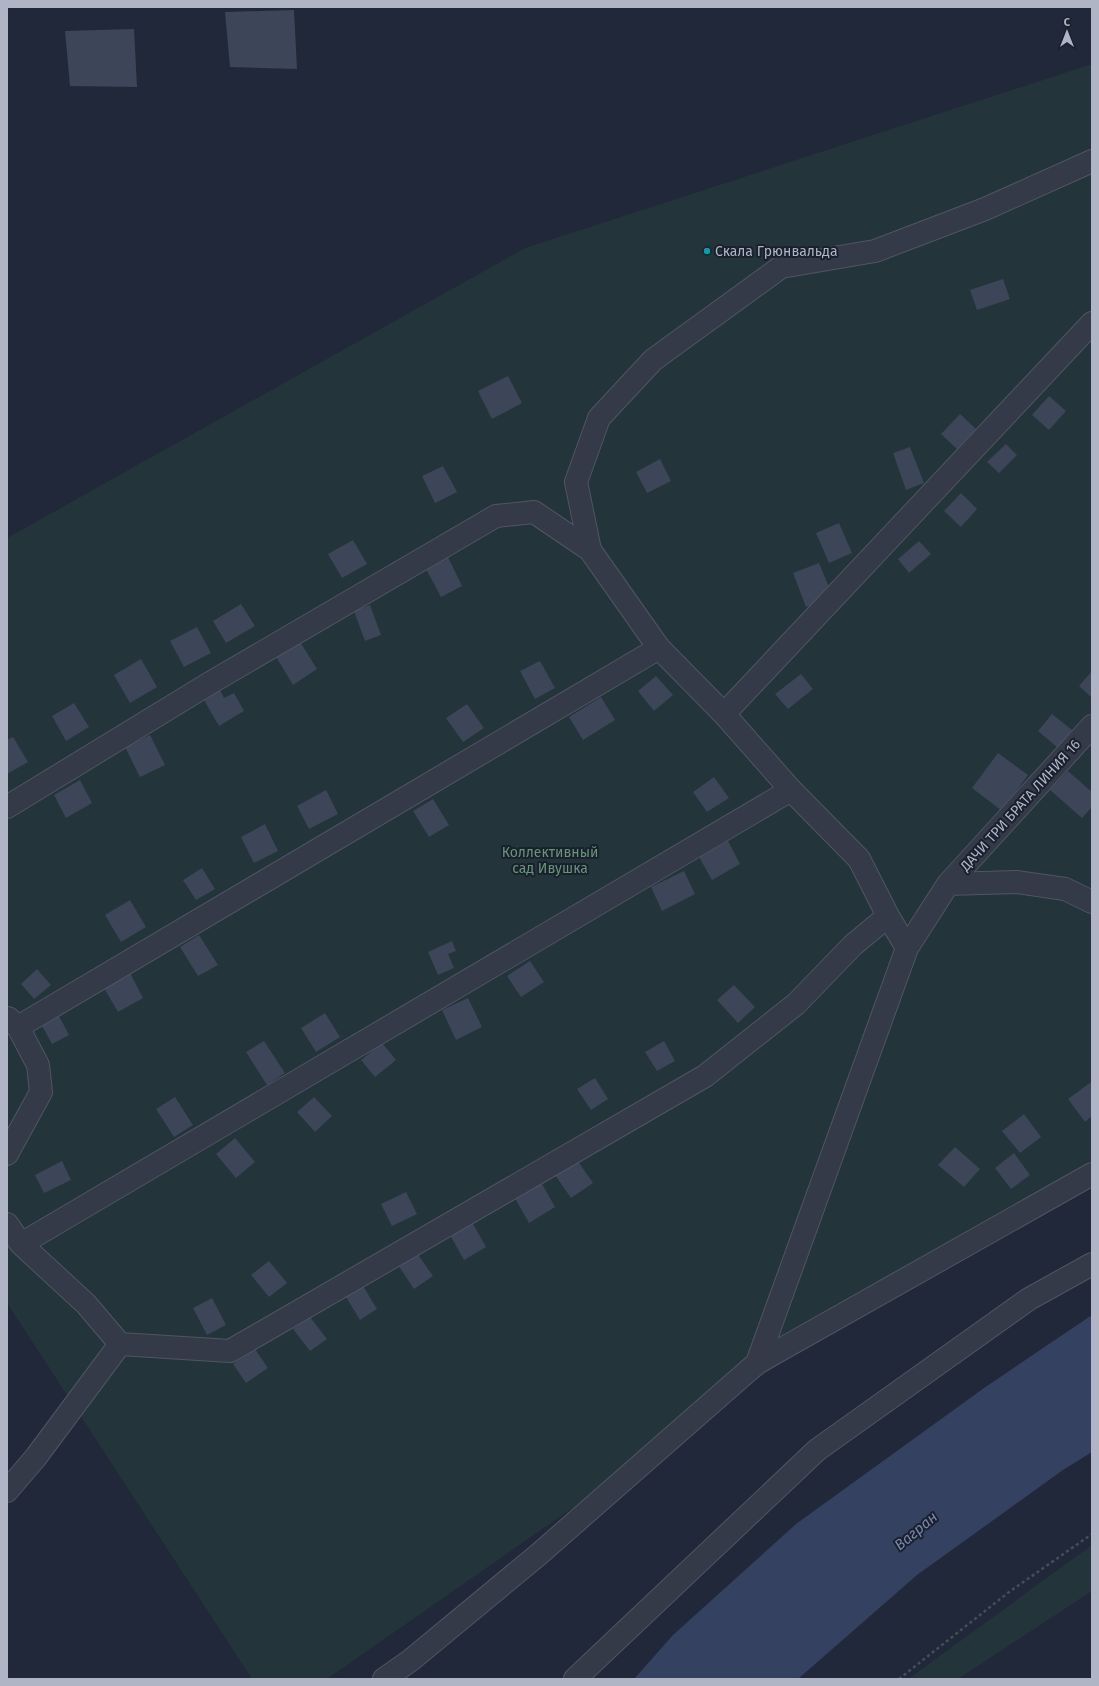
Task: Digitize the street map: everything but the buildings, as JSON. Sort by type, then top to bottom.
[{"type":"street","points":[[590,550],[576,482],[599,418],[653,360],[781,266],[875,251],[985,209],[1092,161]]},
{"type":"street","points":[[724,714],[1092,323]]},
{"type":"street","points":[[7,807],[210,683],[496,516],[534,512],[590,550],[659,648],[724,714],[792,790],[859,859],[888,916],[907,948]]},
{"type":"street","points":[[7,1154],[41,1092],[38,1066],[12,1022],[659,648]]},
{"type":"street","name":"ДАЧИ ТРИ БРАТА ЛИНИЯ 16","points":[[758,1363],[907,948],[948,884],[1092,726]]},
{"type":"street","points":[[21,1244],[792,790]]},
{"type":"street","points":[[948,884],[1016,882],[1065,889],[1092,902]]},
{"type":"street","points":[[7,1224],[21,1244],[86,1304],[120,1344],[230,1351],[705,1076],[796,1004],[853,945],[888,916]]},
{"type":"street","points":[[384,1679],[411,1660],[538,1555],[758,1363],[1092,1174]]},
{"type":"street","points":[[575,1679],[817,1450],[1030,1299],[1092,1264]]},
{"type":"street","points":[[7,1491],[36,1457],[120,1344]]},
{"type":"path","points":[[899,1679],[1009,1592],[1092,1534]]},
{"type":"green space","name":"Коллективный сад Ивушка","points":[[1092,64],[1092,1181],[884,1291],[327,1679],[252,1679],[7,1303],[7,538],[525,248]]},
{"type":"green space","points":[[1092,1545],[1092,1591],[958,1679],[908,1679]]},
{"type":"water","name":"Вагран","points":[[1092,1315],[1092,1452],[1063,1470],[917,1575],[798,1679],[634,1679],[673,1635],[796,1524],[984,1388]]},
{"type":"place","name":"Скала Грюнвальда","points":[[707,251]]}]
